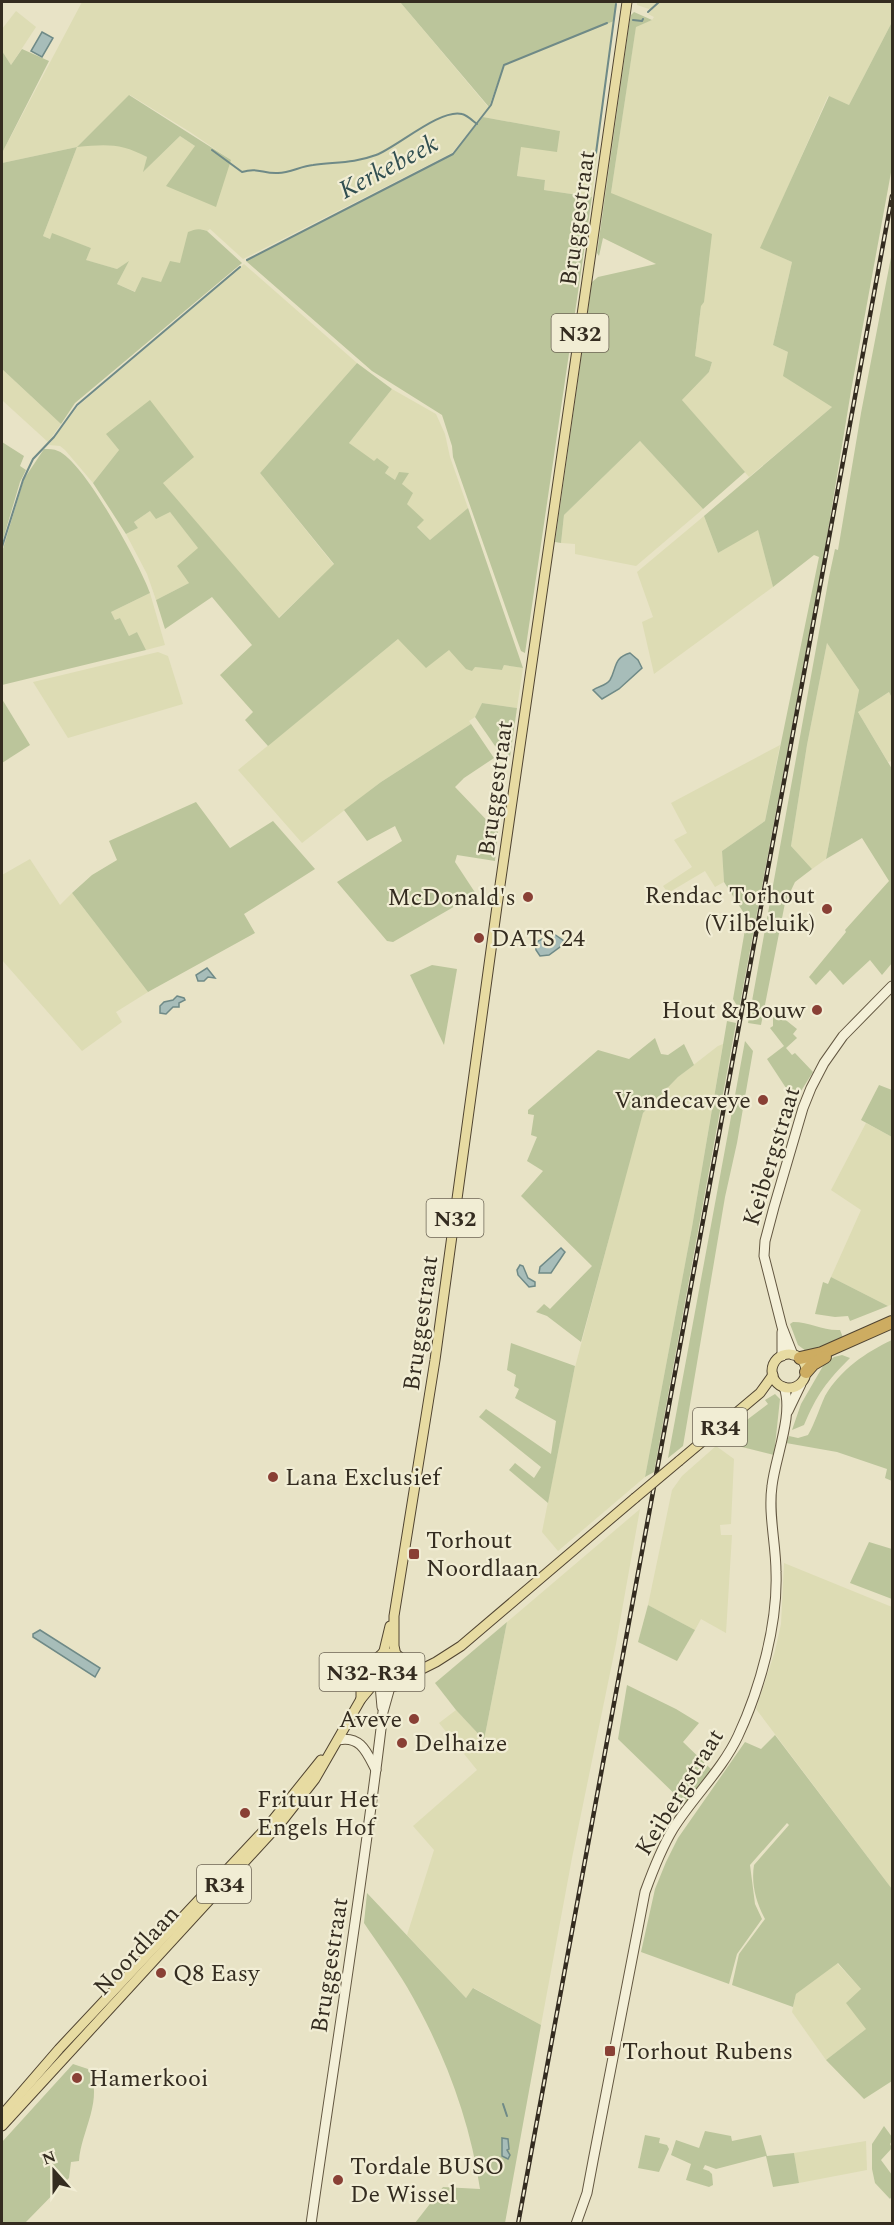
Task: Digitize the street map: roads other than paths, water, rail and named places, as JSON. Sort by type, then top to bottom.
[{"type":"highway","points":[[797,1357],[810,1357],[892,1322]]},
{"type":"highway","points":[[803,1378],[821,1359],[866,1334]]},
{"type":"main road","name":"Bruggestraat","points":[[399,1657],[394,1646],[394,1616],[436,1349],[627,2]]},
{"type":"main road","points":[[782,1356],[797,1357],[803,1362],[803,1378],[790,1388],[782,1386],[773,1375],[774,1364],[782,1356]]},
{"type":"main road","name":"R34","points":[[404,1678],[448,1656],[472,1637],[760,1393],[773,1375]]},
{"type":"main road","name":"R34","points":[[760,1393],[782,1386]]},
{"type":"main road","name":"Bruggestraat","points":[[381,1655],[394,1616]]},
{"type":"main road","name":"N32-R34","points":[[381,1655],[399,1657],[405,1668],[404,1678],[398,1684],[382,1684],[372,1675],[375,1660],[381,1655]]},
{"type":"main road","points":[[399,1657],[412,1666],[429,1665]]},
{"type":"main road","name":"Noordlaan","points":[[361,1699],[361,1691],[372,1668]]},
{"type":"main road","name":"Noordlaan","points":[[2,2126],[279,1825],[310,1785],[361,1699],[382,1684]]},
{"type":"main road","name":"Noordlaan","points":[[2,2115],[59,2049],[268,1826],[338,1740]]},
{"type":"street","name":"Keibergstraat","points":[[797,1357],[782,1327],[766,1270],[764,1248],[802,1108],[824,1063],[843,1036],[892,986]]},
{"type":"street","name":"Keibergstraat","points":[[782,1327],[782,1356]]},
{"type":"street","name":"Keibergstraat","points":[[786,1416],[803,1378]]},
{"type":"street","name":"Keibergstraat","points":[[576,2223],[589,2182],[645,1892],[674,1829],[734,1744],[769,1646],[777,1576],[772,1486],[786,1416],[786,1393],[782,1386]]},
{"type":"street","name":"Bruggestraat","points":[[311,2223],[341,2010],[358,1910],[383,1713],[382,1684]]},
{"type":"street","points":[[338,1740],[352,1739],[359,1742],[376,1770]]},
{"type":"water","points":[[42,32],[53,38],[42,57],[31,51]]},
{"type":"water","points":[[630,653],[638,660],[642,668],[619,689],[602,699],[593,690],[608,682],[618,661]]},
{"type":"water","points":[[554,934],[564,941],[564,944],[549,955],[540,956],[535,943],[542,939],[548,947],[552,944],[550,937]]},
{"type":"water","points":[[207,968],[215,978],[208,977],[204,981],[198,981],[196,975]]},
{"type":"water","points":[[177,996],[185,1000],[179,1003],[179,1007],[173,1007],[166,1014],[160,1013],[160,1006],[164,1002],[173,1000]]},
{"type":"water","points":[[561,1248],[565,1252],[551,1273],[539,1273],[540,1267]]},
{"type":"water","points":[[520,1265],[523,1266],[528,1278],[535,1282],[535,1286],[529,1287],[518,1275],[517,1270]]},
{"type":"water","points":[[40,1630],[100,1668],[95,1677],[33,1637],[33,1634]]},
{"type":"water","points":[[502,2138],[508,2139],[509,2149],[507,2150],[510,2155],[508,2159],[502,2156]]},
{"type":"waterway","name":"Kerkebeek","points":[[648,12],[659,2]]},
{"type":"waterway","points":[[596,153],[616,4]]},
{"type":"waterway","name":"Kerkebeek","points":[[633,20],[642,21],[643,19]]},
{"type":"waterway","name":"Kerkebeek","points":[[247,260],[453,154],[491,105],[504,65],[607,23]]},
{"type":"waterway","points":[[212,150],[242,172],[252,170],[282,173],[309,166],[368,158],[385,151],[431,122],[453,114],[464,115],[477,124]]},
{"type":"waterway","name":"Kerkebeek","points":[[2,547],[23,480],[33,459],[54,437],[77,405],[240,267]]},
{"type":"waterway","points":[[503,2104],[507,2116]]},
{"type":"railway","points":[[518,2224],[892,196]]},
{"type":"place","name":"McDonald's","points":[[528,897]]},
{"type":"place","name":"Rendac Torhout (Vilbeluik)","points":[[827,909]]},
{"type":"place","name":"DATS 24","points":[[479,938]]},
{"type":"place","name":"Hout & Bouw","points":[[817,1010]]},
{"type":"place","name":"Vandecaveye","points":[[763,1100]]},
{"type":"place","name":"Lana Exclusief","points":[[273,1477]]},
{"type":"place","name":"Torhout Noordlaan","points":[[414,1554]]},
{"type":"place","name":"Aveve","points":[[414,1719]]},
{"type":"place","name":"Delhaize","points":[[402,1743]]},
{"type":"place","name":"Frituur Het Engels Hof","points":[[245,1813]]},
{"type":"place","name":"Q8 Easy","points":[[161,1973]]},
{"type":"place","name":"Torhout Rubens","points":[[610,2051]]},
{"type":"place","name":"Hamerkooi","points":[[77,2078]]},
{"type":"place","name":"Tordale BUSO De Wissel","points":[[338,2180]]}]
